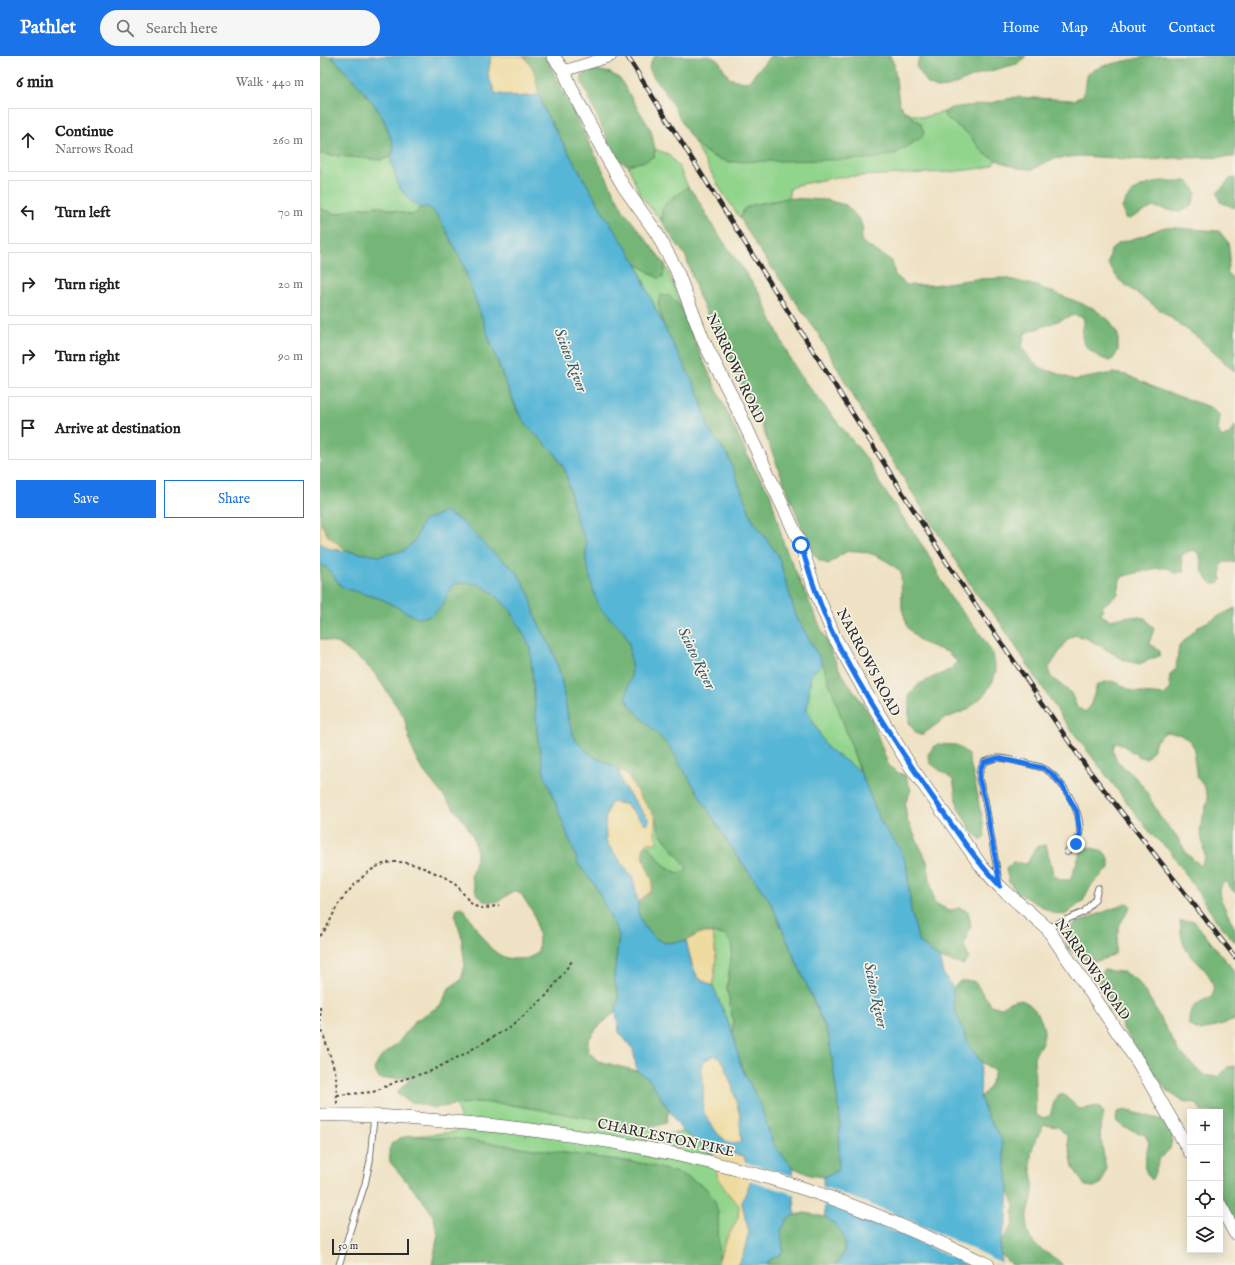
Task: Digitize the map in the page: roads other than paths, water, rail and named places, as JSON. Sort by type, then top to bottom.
[{"type":"street","name":"NARROWS ROAD","points":[[553,56],[564,71],[574,94],[605,154],[624,187],[656,232],[676,269],[704,342],[732,397],[801,545],[814,587],[834,636],[867,695],[909,764],[982,868],[1047,928],[1138,1062],[1187,1147]]},
{"type":"street","points":[[564,71],[611,56]]},
{"type":"street","name":"CHARLESTON PIKE","points":[[320,1115],[374,1116],[445,1121],[570,1134],[615,1141],[709,1161],[800,1187],[852,1206],[988,1265]]},
{"type":"street","points":[[1223,1211],[1235,1233]]},
{"type":"lane","points":[[1000,886],[985,800],[979,779],[980,770],[984,762],[998,758],[1043,768],[1051,773],[1062,785],[1077,812],[1080,825],[1080,834],[1076,844],[1067,852]]},
{"type":"lane","points":[[1047,928],[1084,912],[1095,899],[1098,888]]},
{"type":"lane","points":[[340,1265],[365,1184],[370,1161],[374,1116]]},
{"type":"water","name":"Scioto River","points":[[331,56],[491,56],[488,75],[495,93],[515,97],[539,95],[546,114],[606,217],[637,264],[647,290],[664,326],[698,392],[710,432],[728,456],[753,521],[778,555],[796,616],[823,664],[811,674],[807,710],[827,748],[860,771],[880,820],[887,832],[901,849],[907,868],[911,911],[919,942],[939,958],[943,973],[953,988],[954,1008],[970,1047],[981,1062],[980,1097],[988,1118],[1001,1138],[1009,1191],[1007,1219],[1000,1244],[1001,1265],[836,1265],[844,1251],[845,1244],[844,1238],[837,1227],[825,1217],[823,1177],[835,1172],[838,1167],[840,1118],[829,1036],[770,901],[730,846],[670,747],[630,706],[626,697],[632,672],[629,643],[623,630],[601,610],[595,597],[586,561],[586,541],[577,522],[565,470],[555,453],[527,426],[519,413],[503,377],[461,259],[438,216],[427,207],[420,208],[408,199],[399,187],[390,157],[394,149],[387,127],[381,115],[364,91]]},
{"type":"water","points":[[445,512],[460,520],[490,550],[517,572],[530,596],[536,619],[553,651],[561,677],[568,718],[575,740],[592,756],[618,768],[623,786],[649,820],[647,826],[626,804],[611,802],[605,818],[606,842],[633,878],[638,902],[638,912],[643,925],[656,939],[665,943],[686,941],[692,965],[698,978],[713,986],[733,1034],[741,1066],[761,1107],[773,1144],[792,1167],[795,1215],[787,1219],[781,1231],[783,1250],[781,1254],[772,1258],[766,1265],[737,1265],[743,1256],[749,1232],[742,1203],[751,1180],[744,1156],[723,1152],[710,1153],[696,1140],[683,1132],[650,1080],[637,1071],[633,1049],[619,1032],[616,1011],[619,997],[614,978],[619,935],[595,885],[579,865],[544,773],[538,740],[530,647],[511,611],[493,593],[478,584],[463,582],[453,585],[442,606],[431,616],[417,618],[382,599],[343,588],[327,568],[320,565],[320,543],[330,549],[379,556],[403,551],[414,542],[423,521]],"holes":[[[715,1055],[724,1063],[740,1115],[741,1143],[728,1143],[717,1133],[703,1112],[703,1083],[700,1069],[705,1060]]]},
{"type":"railway","points":[[627,56],[947,563],[1087,768],[1235,957]]}]
